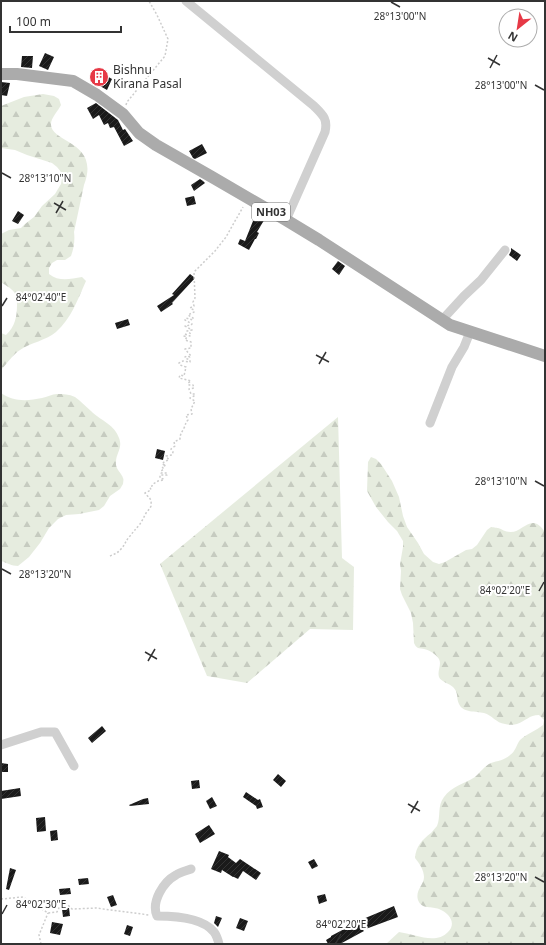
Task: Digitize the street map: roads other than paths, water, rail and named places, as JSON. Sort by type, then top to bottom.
[{"type":"main road","name":"NH03","points":[[1,74],[17,74],[73,81],[123,114],[139,133],[150,141],[286,220],[450,325],[545,356]]},
{"type":"street","points":[[186,1],[314,106],[325,119],[327,126],[326,132],[286,220]]},
{"type":"street","points":[[442,320],[481,280],[505,250]]},
{"type":"street","points":[[430,423],[452,367],[464,347],[470,332]]},
{"type":"street","points":[[1,745],[41,732],[55,732],[74,766]]},
{"type":"street","points":[[191,869],[176,874],[165,883],[158,897],[156,912],[158,916],[188,918],[200,922],[214,932],[219,944]]},
{"type":"place","name":"Bishnu Kirana Pasal","points":[[99,77]]}]
